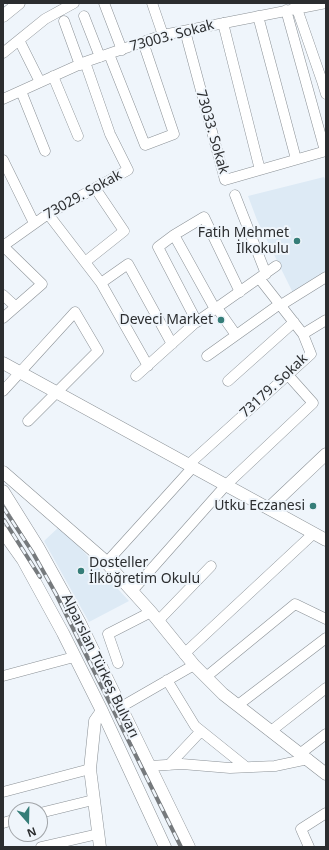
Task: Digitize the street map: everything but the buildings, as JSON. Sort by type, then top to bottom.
[{"type":"main road","points":[[3,16],[19,3]]},
{"type":"main road","points":[[3,363],[326,540]]},
{"type":"main road","points":[[269,508],[326,454]]},
{"type":"main road","points":[[3,472],[106,563],[154,616],[184,654],[206,677],[238,706],[272,730],[326,774]]},
{"type":"main road","name":"Alparslan Türkeş Bulvarı","points":[[3,490],[38,547],[80,622],[189,847]]},
{"type":"main road","name":"Alparslan Türkeş Bulvarı","points":[[3,532],[23,560],[102,711],[165,847]]},
{"type":"main road","points":[[100,847],[90,769],[95,721],[102,711]]},
{"type":"street","points":[[3,53],[45,19],[74,3]]},
{"type":"street","points":[[104,3],[122,50]]},
{"type":"street","points":[[152,3],[163,36]]},
{"type":"street","name":"73003. Sokak","points":[[3,99],[83,64],[163,36],[258,16],[292,7],[326,3]]},
{"type":"street","points":[[292,7],[324,81],[326,94]]},
{"type":"street","points":[[292,7],[325,151]]},
{"type":"street","points":[[84,16],[145,146],[174,134],[143,42]]},
{"type":"street","points":[[258,16],[296,159]]},
{"type":"street","points":[[64,21],[83,64]]},
{"type":"street","points":[[223,23],[260,170]]},
{"type":"street","name":"73033. Sokak","points":[[186,31],[202,100],[225,180],[325,151]]},
{"type":"street","points":[[19,40],[40,82]]},
{"type":"street","name":"73029. Sokak","points":[[3,246],[48,214],[128,170],[110,134],[83,64]]},
{"type":"street","points":[[53,76],[78,136]]},
{"type":"street","points":[[21,91],[45,151]]},
{"type":"street","points":[[3,160],[7,179],[34,223]]},
{"type":"street","points":[[85,262],[124,231],[95,188]]},
{"type":"street","name":"73179. Sokak","points":[[106,563],[190,466],[311,354],[303,334],[281,305],[262,276],[235,195]]},
{"type":"street","points":[[48,214],[101,283],[148,366]]},
{"type":"street","points":[[197,322],[158,247],[174,235],[204,217],[240,292]]},
{"type":"street","points":[[174,235],[216,309],[236,335]]},
{"type":"street","points":[[3,246],[42,284],[3,318]]},
{"type":"street","points":[[101,283],[128,264],[172,344]]},
{"type":"street","points":[[136,376],[197,322],[276,266]]},
{"type":"street","points":[[207,356],[277,306],[326,277]]},
{"type":"street","points":[[3,295],[15,306]]},
{"type":"street","points":[[3,391],[75,312],[98,351],[55,392],[28,421]]},
{"type":"street","points":[[303,334],[326,320]]},
{"type":"street","points":[[228,381],[294,322]]},
{"type":"street","points":[[132,591],[226,485],[313,403],[288,376]]},
{"type":"street","points":[[184,654],[314,533]]},
{"type":"street","points":[[118,663],[108,634],[154,616],[211,566]]},
{"type":"street","points":[[206,677],[295,604],[326,619]]},
{"type":"street","points":[[238,706],[326,638]]},
{"type":"street","points":[[3,676],[74,657]]},
{"type":"street","points":[[121,707],[194,665]]},
{"type":"street","points":[[167,680],[195,726],[246,767]]},
{"type":"street","points":[[272,730],[326,688]]},
{"type":"street","points":[[169,765],[201,731]]},
{"type":"street","points":[[150,766],[275,766],[305,756],[326,734]]},
{"type":"street","points":[[3,792],[90,769]]},
{"type":"street","points":[[48,811],[93,800]]},
{"type":"street","points":[[309,847],[300,829],[326,813]]},
{"type":"street","points":[[41,847],[98,834]]},
{"type":"shaded area","name":"Fatih Mehmet İlkokulu","points":[[324,177],[326,181],[326,273],[293,293],[257,220],[248,196]]},
{"type":"shaded area","name":"Dosteller İlköğretim Okulu","points":[[60,526],[129,601],[89,622],[44,541]]},
{"type":"railway","points":[[3,507],[33,553],[56,594],[181,847]]},
{"type":"railway","points":[[4,520],[40,577]]},
{"type":"place","name":"Fatih Mehmet İlkokulu","points":[[297,241]]},
{"type":"place","name":"Deveci Market","points":[[221,320]]},
{"type":"place","name":"Utku Eczanesi","points":[[313,506]]},
{"type":"place","name":"Dosteller İlköğretim Okulu","points":[[81,571]]}]
